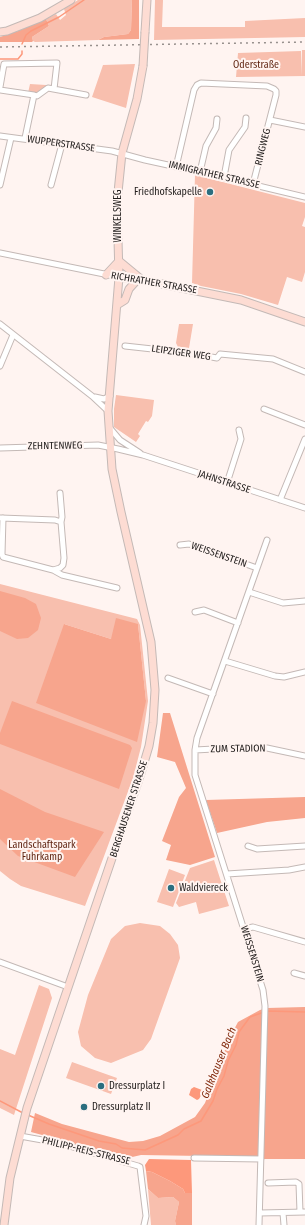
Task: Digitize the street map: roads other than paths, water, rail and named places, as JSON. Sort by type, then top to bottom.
[{"type":"main road","points":[[0,32],[7,31],[40,18],[71,0]]},
{"type":"main road","name":"WINKELSWEG","points":[[108,411],[119,277],[116,202],[122,153],[137,99],[143,66],[147,0]]},
{"type":"main road","points":[[106,275],[119,261],[140,280],[129,289],[125,300],[117,305]]},
{"type":"main road","name":"RICHRATHER STRASSE","points":[[119,277],[241,300],[305,322]]},
{"type":"main road","name":"BERGHAUSENER STRASSE","points":[[4,1223],[10,1178],[27,1108],[142,773],[153,723],[155,700],[151,642],[112,469],[108,411]]},
{"type":"street","points":[[54,89],[57,63],[4,64],[0,88],[34,96],[37,96],[48,88],[86,95]]},
{"type":"street","points":[[176,167],[192,96],[197,85],[201,83],[267,86],[272,88],[276,92],[276,95],[270,120]]},
{"type":"street","points":[[25,138],[34,96]]},
{"type":"street","points":[[224,177],[229,150],[245,127],[246,118]]},
{"type":"street","points":[[200,172],[206,146],[216,128],[217,119]]},
{"type":"street","name":"RINGWEG","points":[[253,184],[270,120],[305,127]]},
{"type":"street","name":"WUPPERSTRASSE","points":[[0,136],[25,138],[122,153]]},
{"type":"street","points":[[0,185],[11,138]]},
{"type":"street","points":[[51,185],[62,144]]},
{"type":"street","name":"IMMIGRATHER STRASSE","points":[[122,153],[305,197]]},
{"type":"street","name":"RICHRATHER STRASSE","points":[[0,253],[119,277]]},
{"type":"street","points":[[0,324],[92,396],[108,411]]},
{"type":"street","points":[[0,366],[13,335]]},
{"type":"street","name":"LEIPZIGER WEG","points":[[125,346],[189,353],[217,358],[220,354],[273,359],[305,372]]},
{"type":"street","points":[[92,396],[100,399],[110,396]]},
{"type":"street","points":[[264,409],[305,425]]},
{"type":"street","name":"JAHNSTRASSE","points":[[109,426],[120,440],[143,455]]},
{"type":"street","points":[[227,483],[241,439],[239,430]]},
{"type":"street","points":[[280,500],[305,439]]},
{"type":"street","name":"ZEHNTENWEG","points":[[0,448],[98,445],[110,448]]},
{"type":"street","name":"JAHNSTRASSE","points":[[110,448],[143,455],[305,508]]},
{"type":"street","points":[[53,570],[60,568],[63,565],[64,558],[60,493]]},
{"type":"street","points":[[61,522],[55,520],[2,518],[3,558],[53,570],[62,575],[117,588]]},
{"type":"street","name":"WEISSENSTEIN","points":[[259,1225],[264,1019],[263,990],[195,775],[195,750],[197,738],[267,540]]},
{"type":"street","name":"WEISSENSTEIN","points":[[180,545],[189,544],[258,568]]},
{"type":"street","points":[[249,592],[283,603],[305,601]]},
{"type":"street","points":[[195,612],[204,610],[238,623]]},
{"type":"street","points":[[225,661],[275,676],[284,677],[305,672]]},
{"type":"street","points":[[168,678],[213,694]]},
{"type":"street","name":"ZUM STADION","points":[[195,750],[252,747],[267,748],[305,756]]},
{"type":"street","points":[[248,846],[257,849],[305,846]]},
{"type":"street","points":[[227,874],[289,870],[305,867]]},
{"type":"street","points":[[244,929],[253,927],[305,942]]},
{"type":"street","points":[[0,962],[68,987]]},
{"type":"street","points":[[294,973],[305,976]]},
{"type":"street","name":"PHILIPP-REIS-STRASSE","points":[[20,1136],[59,1143],[140,1167],[146,1216],[144,1225]]},
{"type":"street","points":[[194,1158],[261,1159]]},
{"type":"street","points":[[260,1213],[302,1212],[299,1184],[296,1182],[268,1183]]},
{"type":"street","points":[[283,1213],[284,1225]]},
{"type":"waterway","points":[[22,44],[26,35],[31,31],[59,17],[84,0]]},
{"type":"waterway","points":[[0,59],[18,59],[22,54],[22,51]]},
{"type":"waterway","name":"Galkhauser Bach","points":[[28,1115],[49,1124],[99,1141],[116,1144],[122,1148],[145,1150],[178,1135],[184,1129],[201,1121],[213,1101],[224,1076],[228,1061],[236,1045],[239,1032],[250,1017],[267,1011],[305,1012]]},
{"type":"waterway","name":"Galkhauser Bach","points":[[0,1101],[23,1113]]},
{"type":"railway","points":[[0,47],[305,42]]},
{"type":"place","name":"Friedhofskapelle","points":[[210,192]]},
{"type":"place","name":"Waldviereck","points":[[171,888]]},
{"type":"place","name":"Dressurplatz I","points":[[101,1086]]},
{"type":"place","name":"Dressurplatz II","points":[[84,1107]]},
{"type":"park label","name":"Oderstraße","points":[[256,65]]},
{"type":"park label","name":"Landschaftspark Fuhrkamp","points":[[42,850]]}]
